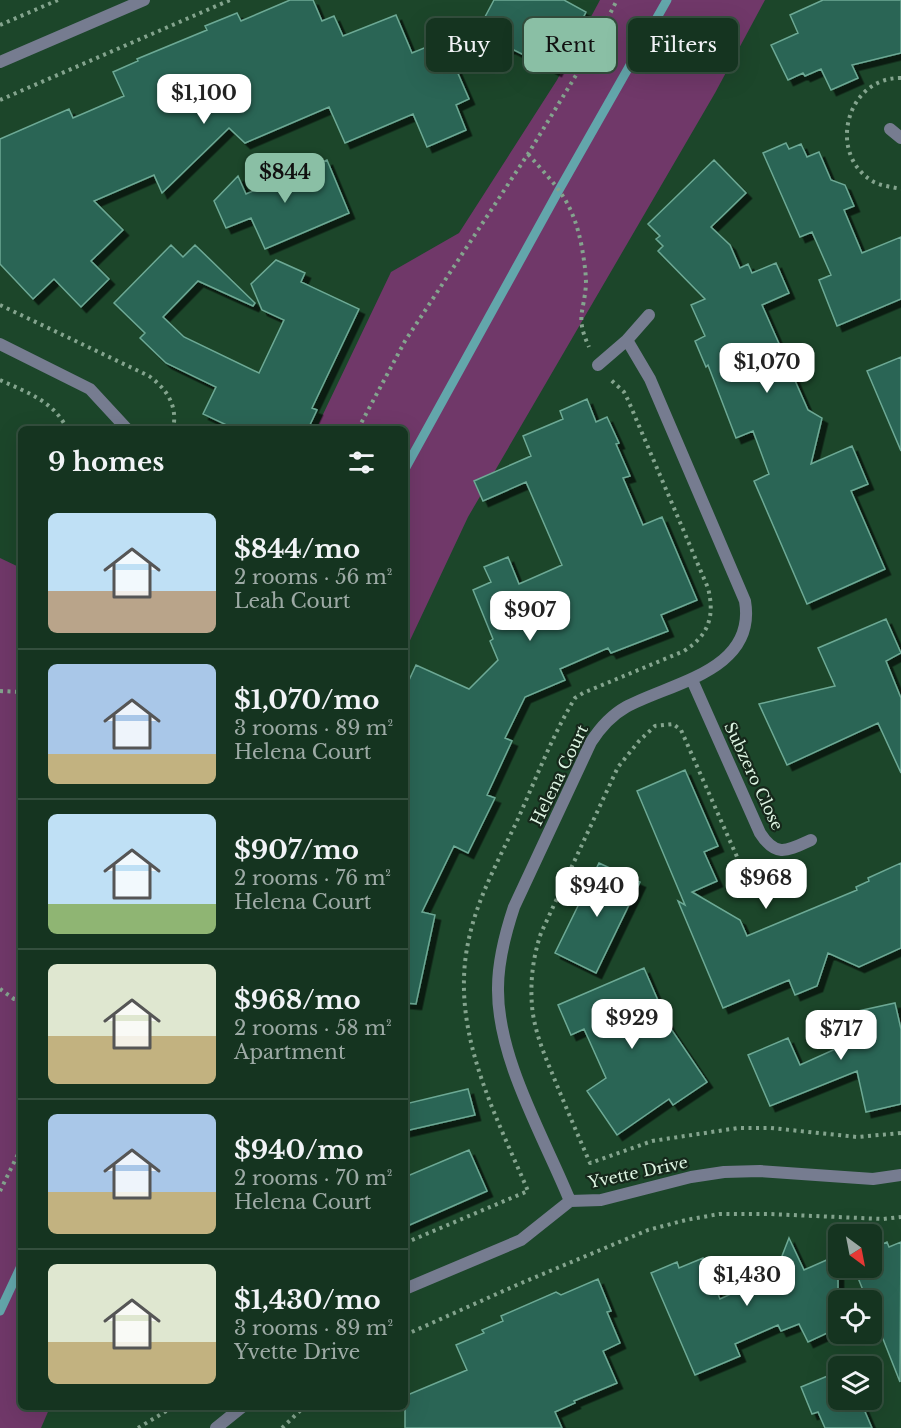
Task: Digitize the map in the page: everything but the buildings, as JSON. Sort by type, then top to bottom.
[{"type":"street","points":[[0,62],[144,0]]},
{"type":"street","points":[[890,129],[901,138]]},
{"type":"street","points":[[598,365],[627,340],[650,315]]},
{"type":"street","name":"Helena Court","points":[[570,1201],[520,1084],[506,1043],[498,991],[503,942],[514,907],[591,742],[600,728],[626,707],[692,680],[724,659],[735,648],[743,633],[747,612],[650,379],[627,340]]},
{"type":"street","points":[[0,344],[90,389],[124,426]]},
{"type":"street","name":"Subzero Close","points":[[692,680],[766,842],[772,848],[781,850],[790,849],[811,840]]},
{"type":"street","name":"Yvette Drive","points":[[408,1288],[521,1240],[570,1201],[601,1200],[691,1177],[724,1172],[760,1171],[873,1179],[901,1175]]},
{"type":"street","points":[[216,1428],[238,1410]]},
{"type":"path","points":[[0,25],[58,0]]},
{"type":"path","points":[[0,100],[230,0]]},
{"type":"path","points":[[359,426],[405,341],[528,154],[592,50],[617,0]]},
{"type":"path","points":[[901,78],[879,82],[857,98],[850,112],[846,139],[855,164],[864,174],[884,186],[901,189]]},
{"type":"path","points":[[528,154],[562,193],[573,213],[586,268],[586,285],[580,321],[598,365]]},
{"type":"path","points":[[0,305],[149,376],[162,386],[171,400],[174,414],[173,426]]},
{"type":"path","points":[[0,380],[47,403],[57,412],[65,426]]},
{"type":"path","points":[[0,691],[18,692]]},
{"type":"path","points":[[749,884],[681,730],[673,724],[655,726],[639,741],[618,767],[541,933],[533,963],[532,1007],[536,1030],[590,1163],[652,1141],[738,1128],[771,1128],[857,1137],[901,1132]]},
{"type":"path","points":[[0,989],[18,1000]]},
{"type":"path","points":[[0,1191],[18,1154]]},
{"type":"path","points":[[408,1242],[528,1191]]},
{"type":"path","points":[[408,1334],[648,1230],[686,1220],[719,1214],[883,1219],[901,1217]]},
{"type":"path","points":[[138,1428],[168,1410]]},
{"type":"path","points":[[282,1428],[301,1410]]},
{"type":"shaded area","points":[[600,0],[765,0],[738,50],[738,18],[628,18],[628,72],[726,72],[468,517],[408,645],[408,426],[317,426],[391,272],[459,233],[561,72],[616,72],[616,18],[590,18]]},
{"type":"shaded area","points":[[0,558],[18,567],[18,1410],[49,1410],[41,1428],[0,1428]]},
{"type":"waterway","points":[[408,464],[667,0]]},
{"type":"waterway","points":[[0,1311],[18,1272]]}]
